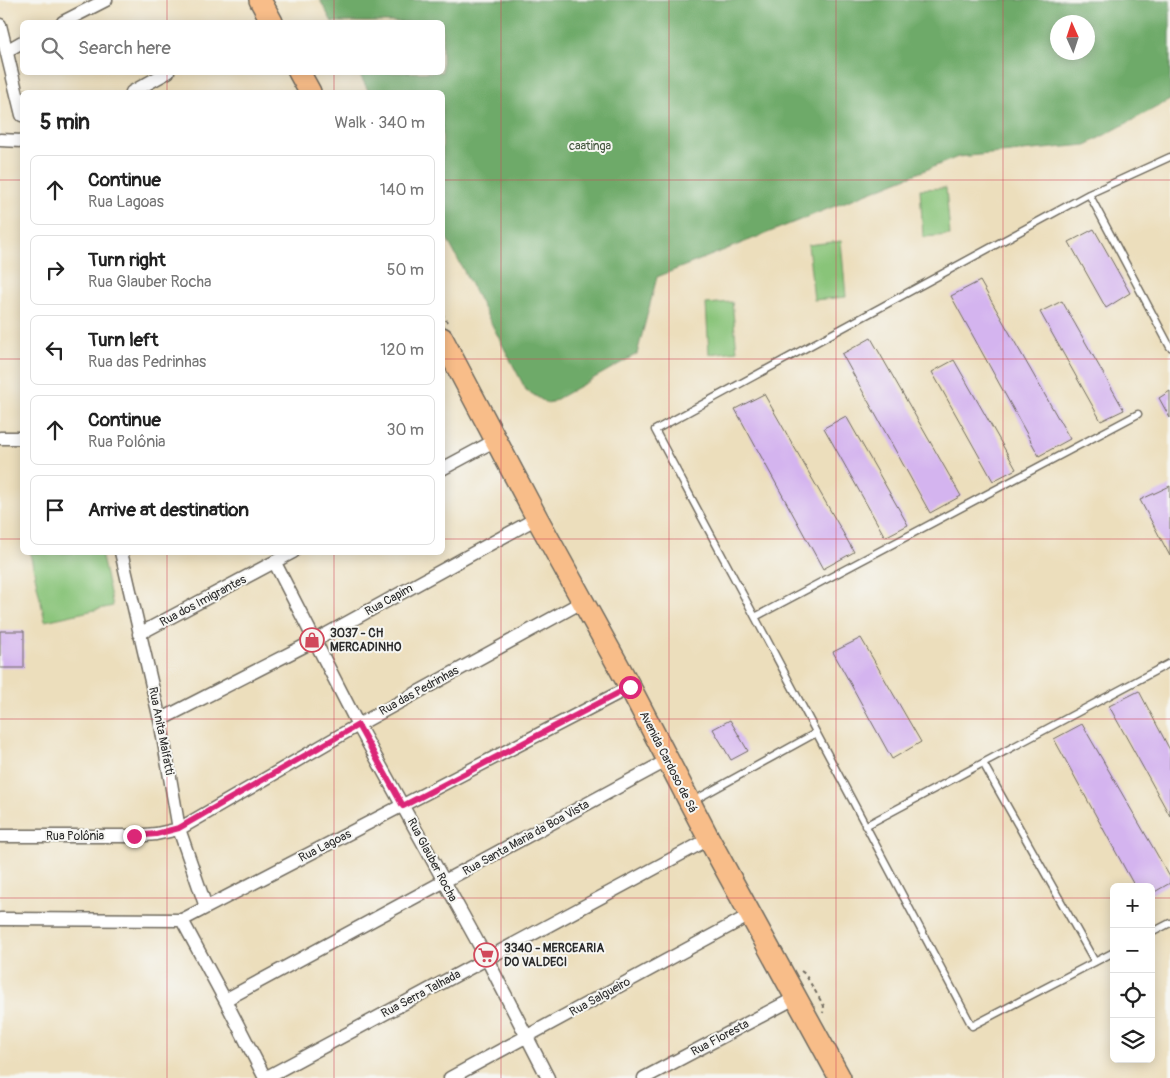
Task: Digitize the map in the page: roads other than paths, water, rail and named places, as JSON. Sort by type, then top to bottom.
[{"type":"highway","points":[[301,75],[309,90]]},
{"type":"highway","name":"Avenida Cardoso de Sá","points":[[445,351],[496,440],[582,602],[630,687],[689,802],[840,1078]]},
{"type":"street","points":[[67,20],[106,0]]},
{"type":"street","points":[[0,25],[20,107]]},
{"type":"street","points":[[4,45],[20,42]]},
{"type":"street","points":[[136,90],[163,75]]},
{"type":"street","points":[[0,140],[20,141]]},
{"type":"street","points":[[0,438],[20,438]]},
{"type":"street","points":[[445,467],[496,440]]},
{"type":"street","name":"Rua Capim","points":[[160,720],[314,642],[537,518]]},
{"type":"street","name":"Rua Anita Malfatti","points":[[122,555],[160,720],[179,828],[206,908]]},
{"type":"street","name":"Rua dos Imigrantes","points":[[140,634],[288,555]]},
{"type":"street","name":"Rua Glauber Rocha","points":[[275,563],[314,642],[487,959],[548,1078]]},
{"type":"street","name":"Rua das Pedrinhas","points":[[179,828],[358,725],[582,602]]},
{"type":"street","name":"Rua Lagoas","points":[[0,918],[182,920],[630,687]]},
{"type":"street","name":"Rua Santa Maria da Boa Vista","points":[[225,1000],[668,760]]},
{"type":"street","name":"Rua Polônia","points":[[0,836],[134,836],[156,834],[179,828]]},
{"type":"street","name":"Rua Serra Talhada","points":[[265,1078],[709,839]]},
{"type":"street","name":"Rua Salgueiro","points":[[450,1078],[750,915]]},
{"type":"street","points":[[182,920],[265,1078]]},
{"type":"street","name":"Rua Floresta","points":[[644,1078],[795,998]]},
{"type":"lane","points":[[1110,954],[972,1026],[655,430],[1089,194],[1170,157]]},
{"type":"lane","points":[[1089,194],[1170,347]]},
{"type":"lane","points":[[755,617],[1138,414]]},
{"type":"lane","points":[[865,826],[1170,663]]},
{"type":"lane","points":[[689,802],[816,734]]},
{"type":"lane","points":[[983,763],[1095,962]]},
{"type":"lane","points":[[1155,930],[1170,923]]},
{"type":"place","name":"3037 - CH MERCADINHO","points":[[312,640]]},
{"type":"place","name":"3340 - MERCEARIA DO VALDECI","points":[[486,955]]},
{"type":"park label","name":"caatinga","points":[[590,146]]}]
